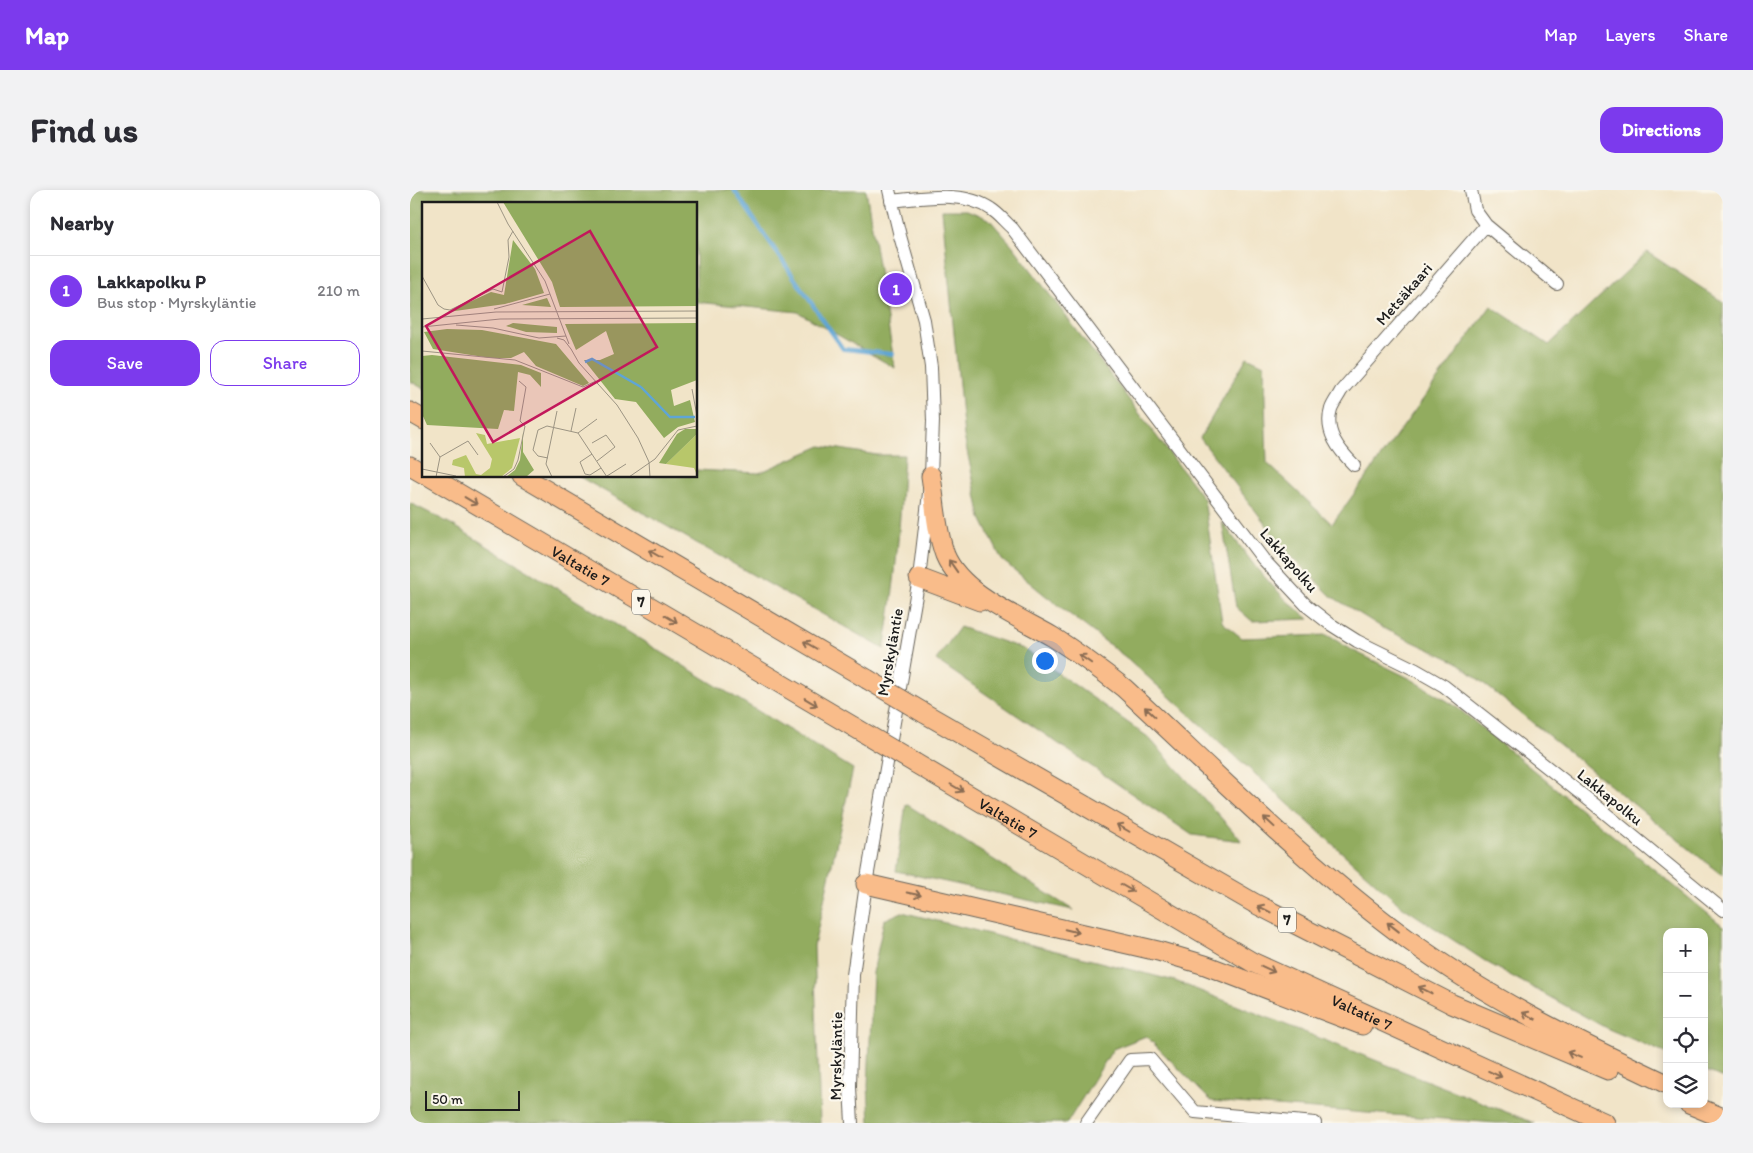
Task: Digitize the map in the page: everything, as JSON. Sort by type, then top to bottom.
[{"type":"highway","points":[[410,412],[422,419]]},
{"type":"highway","points":[[410,466],[422,473]]},
{"type":"highway","points":[[931,476],[939,531],[946,556],[963,581],[1002,610],[1073,650],[1124,688],[1328,876],[1410,941],[1525,1014],[1578,1042],[1663,1082]]},
{"type":"highway","name":"Valtatie 7","points":[[432,478],[1252,962],[1605,1123]]},
{"type":"highway","name":"7","points":[[525,478],[924,713],[1254,904],[1452,1004],[1663,1093]]},
{"type":"highway","points":[[919,578],[1002,610]]},
{"type":"highway","points":[[866,884],[1158,951],[1204,965],[1398,1039],[1473,1064]]},
{"type":"highway","points":[[1708,1106],[1723,1114]]},
{"type":"highway","points":[[1699,1108],[1723,1118]]},
{"type":"street","points":[[1471,190],[1475,210],[1486,225],[1558,284]]},
{"type":"street","name":"Myrskyläntie","points":[[852,1123],[850,1086],[853,975],[866,884],[919,578],[931,476],[933,421],[931,367],[924,320],[890,195]]},
{"type":"street","name":"Lakkapolku","points":[[890,195],[924,198],[964,198],[991,208],[1012,228],[1264,558],[1307,606],[1357,641],[1444,686],[1594,804],[1723,910]]},
{"type":"street","name":"Metsäkaari","points":[[1354,465],[1339,449],[1332,436],[1329,421],[1331,408],[1341,391],[1486,225]]},
{"type":"street","points":[[1086,1123],[1130,1060],[1150,1059],[1195,1112],[1315,1123]]},
{"type":"green space","points":[[410,190],[866,190],[895,368],[798,312],[698,302],[698,202],[422,202],[422,388],[410,381]]},
{"type":"green space","points":[[942,210],[967,210],[989,219],[1013,246],[1204,499],[1222,622],[1242,638],[1327,635],[1352,650],[1411,679],[1454,705],[1723,926],[1723,1078],[1708,1072],[1708,928],[1663,928],[1663,1052],[1606,1028],[1488,963],[1400,905],[1128,659],[1002,560],[981,518],[964,436]]},
{"type":"green space","points":[[1647,252],[1723,302],[1723,876],[1457,662],[1383,628],[1331,596],[1287,552],[1200,438],[1247,357],[1264,365],[1267,463],[1332,524],[1491,306],[1549,345]]},
{"type":"green space","points":[[821,446],[877,455],[904,455],[895,577],[884,649],[582,478],[698,478],[698,470],[759,473]]},
{"type":"green space","points":[[410,503],[451,524],[853,769],[814,946],[820,1123],[410,1123]]},
{"type":"green space","points":[[1222,522],[1257,569],[1287,601],[1309,619],[1252,621],[1236,607]]},
{"type":"green space","points":[[960,627],[1024,649],[1148,737],[1242,841],[1192,835],[936,660]]},
{"type":"green space","points":[[906,804],[1073,910],[896,871]]},
{"type":"green space","points":[[902,912],[1175,981],[1534,1123],[1496,1123],[1211,1101],[1146,1036],[1113,1049],[1067,1123],[870,1123],[868,1086],[873,973],[884,920]]},
{"type":"waterway","points":[[734,190],[843,349],[893,354]]},
{"type":"place","name":"Lakkapolku P","points":[[896,289]]}]
